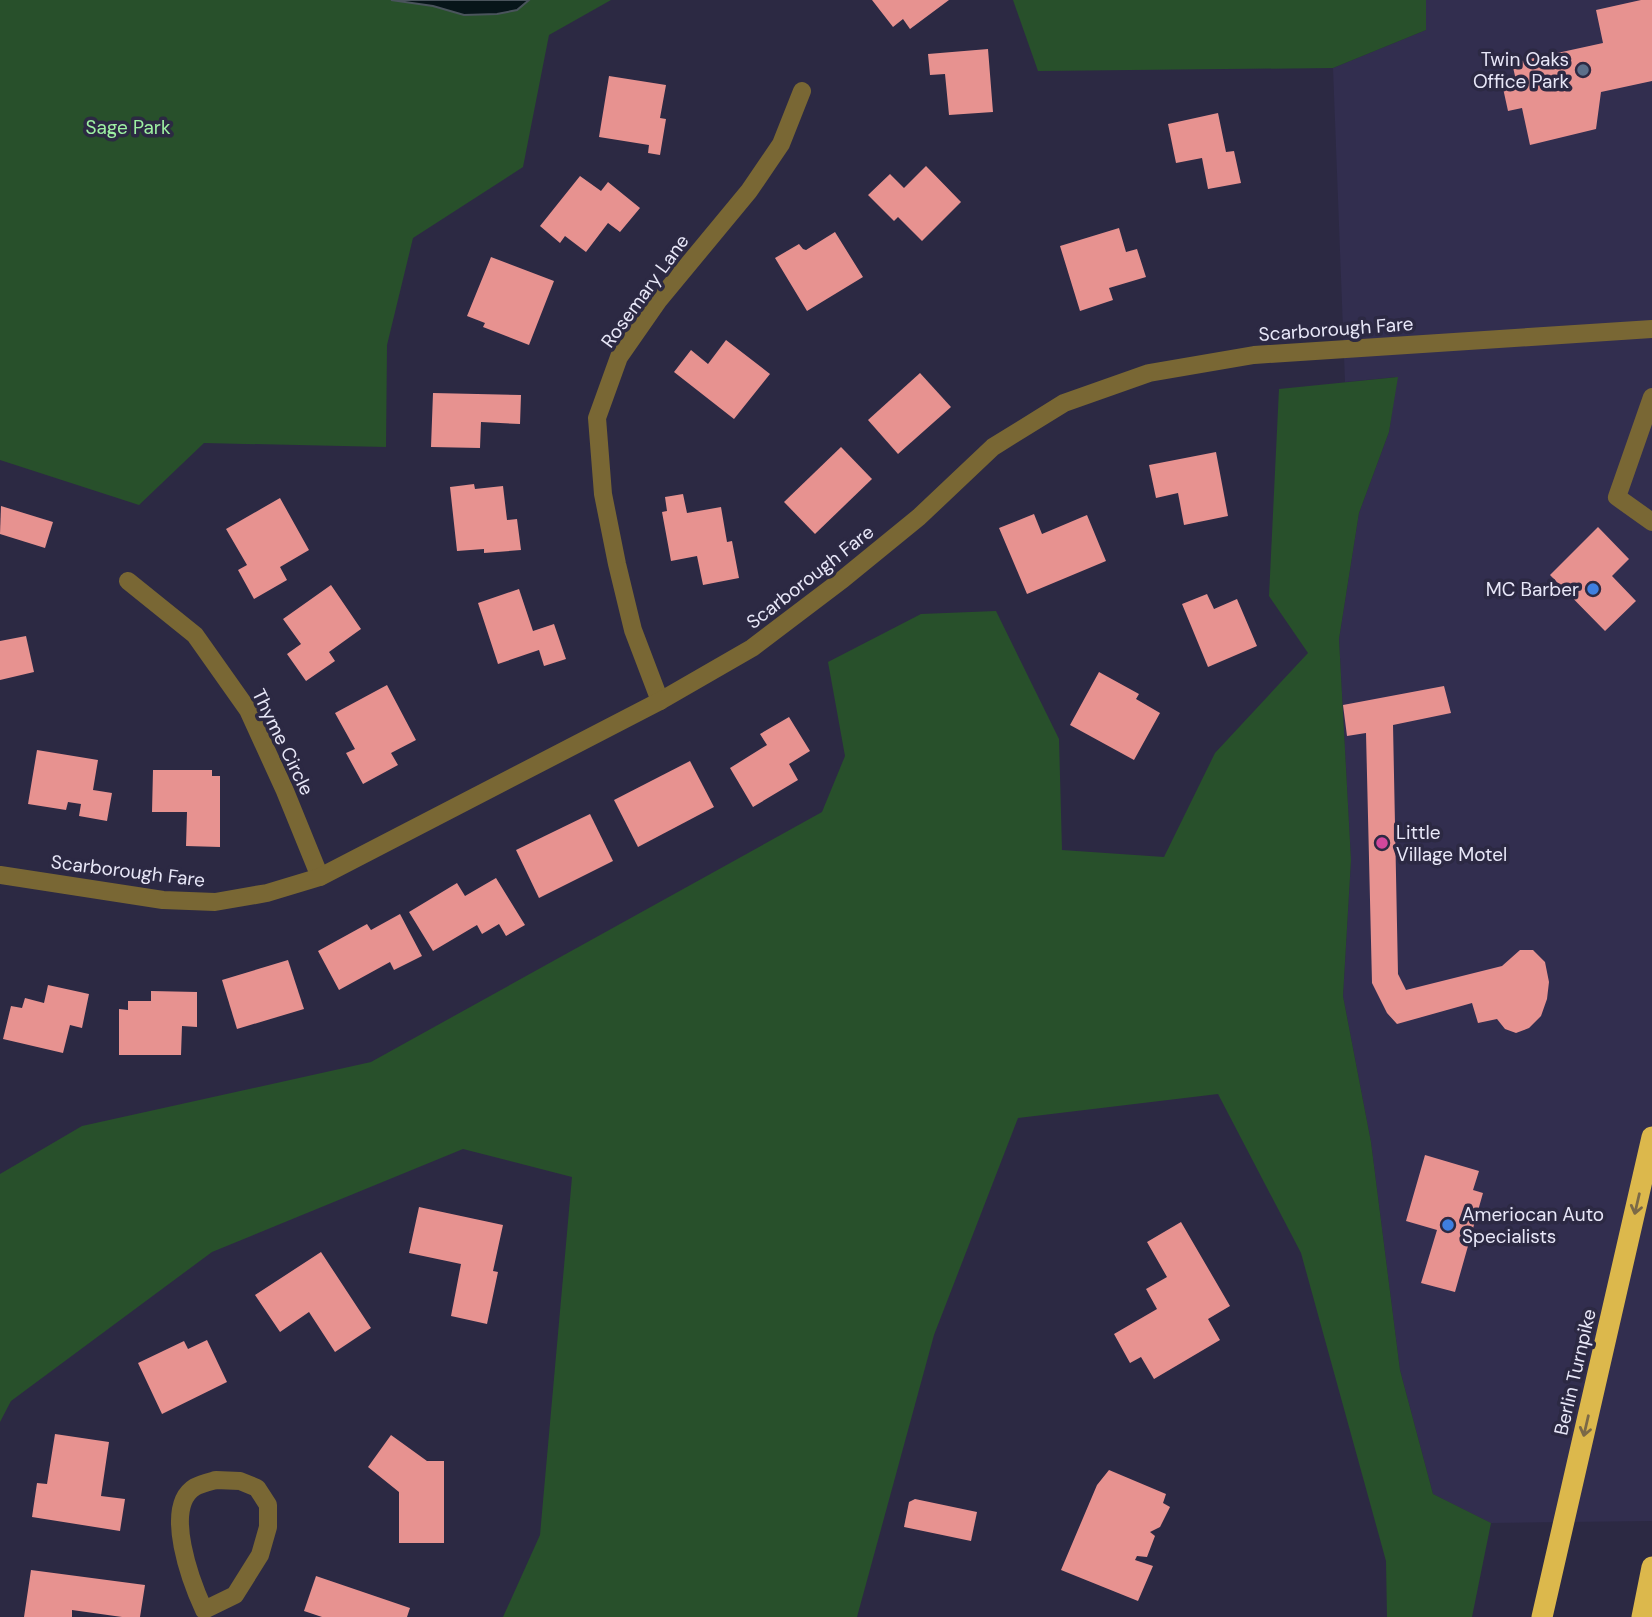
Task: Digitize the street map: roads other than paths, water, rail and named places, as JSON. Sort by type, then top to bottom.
[{"type":"highway","name":"Berlin Turnpike","points":[[1542,1617],[1652,1138]]},
{"type":"highway","points":[[1642,1617],[1651,1580]]},
{"type":"street","name":"Rosemary Lane","points":[[660,701],[633,630],[617,564],[603,494],[597,418],[619,356],[658,301],[749,191],[781,144],[802,91]]},
{"type":"street","name":"Scarborough Fare","points":[[0,875],[163,900],[215,902],[267,893],[320,877],[660,701],[752,648],[919,517],[993,447],[1064,403],[1149,373],[1254,355],[1652,328]]},
{"type":"street","points":[[1652,397],[1617,497],[1652,522]]},
{"type":"street","name":"Thyme Circle","points":[[128,581],[195,635],[248,710],[320,877]]},
{"type":"street","points":[[216,1480],[240,1480],[257,1488],[268,1505],[268,1527],[263,1546],[234,1595],[203,1614],[190,1579],[180,1535],[183,1502],[194,1488],[216,1480]]},
{"type":"place","name":"Twin Oaks Office Park","points":[[1583,70]]},
{"type":"place","name":"MC Barber","points":[[1593,589]]},
{"type":"place","name":"Little Village Motel","points":[[1382,843]]},
{"type":"place","name":"Ameriocan Auto Specialists","points":[[1448,1225]]},
{"type":"park label","name":"Sage Park","points":[[128,127]]}]
